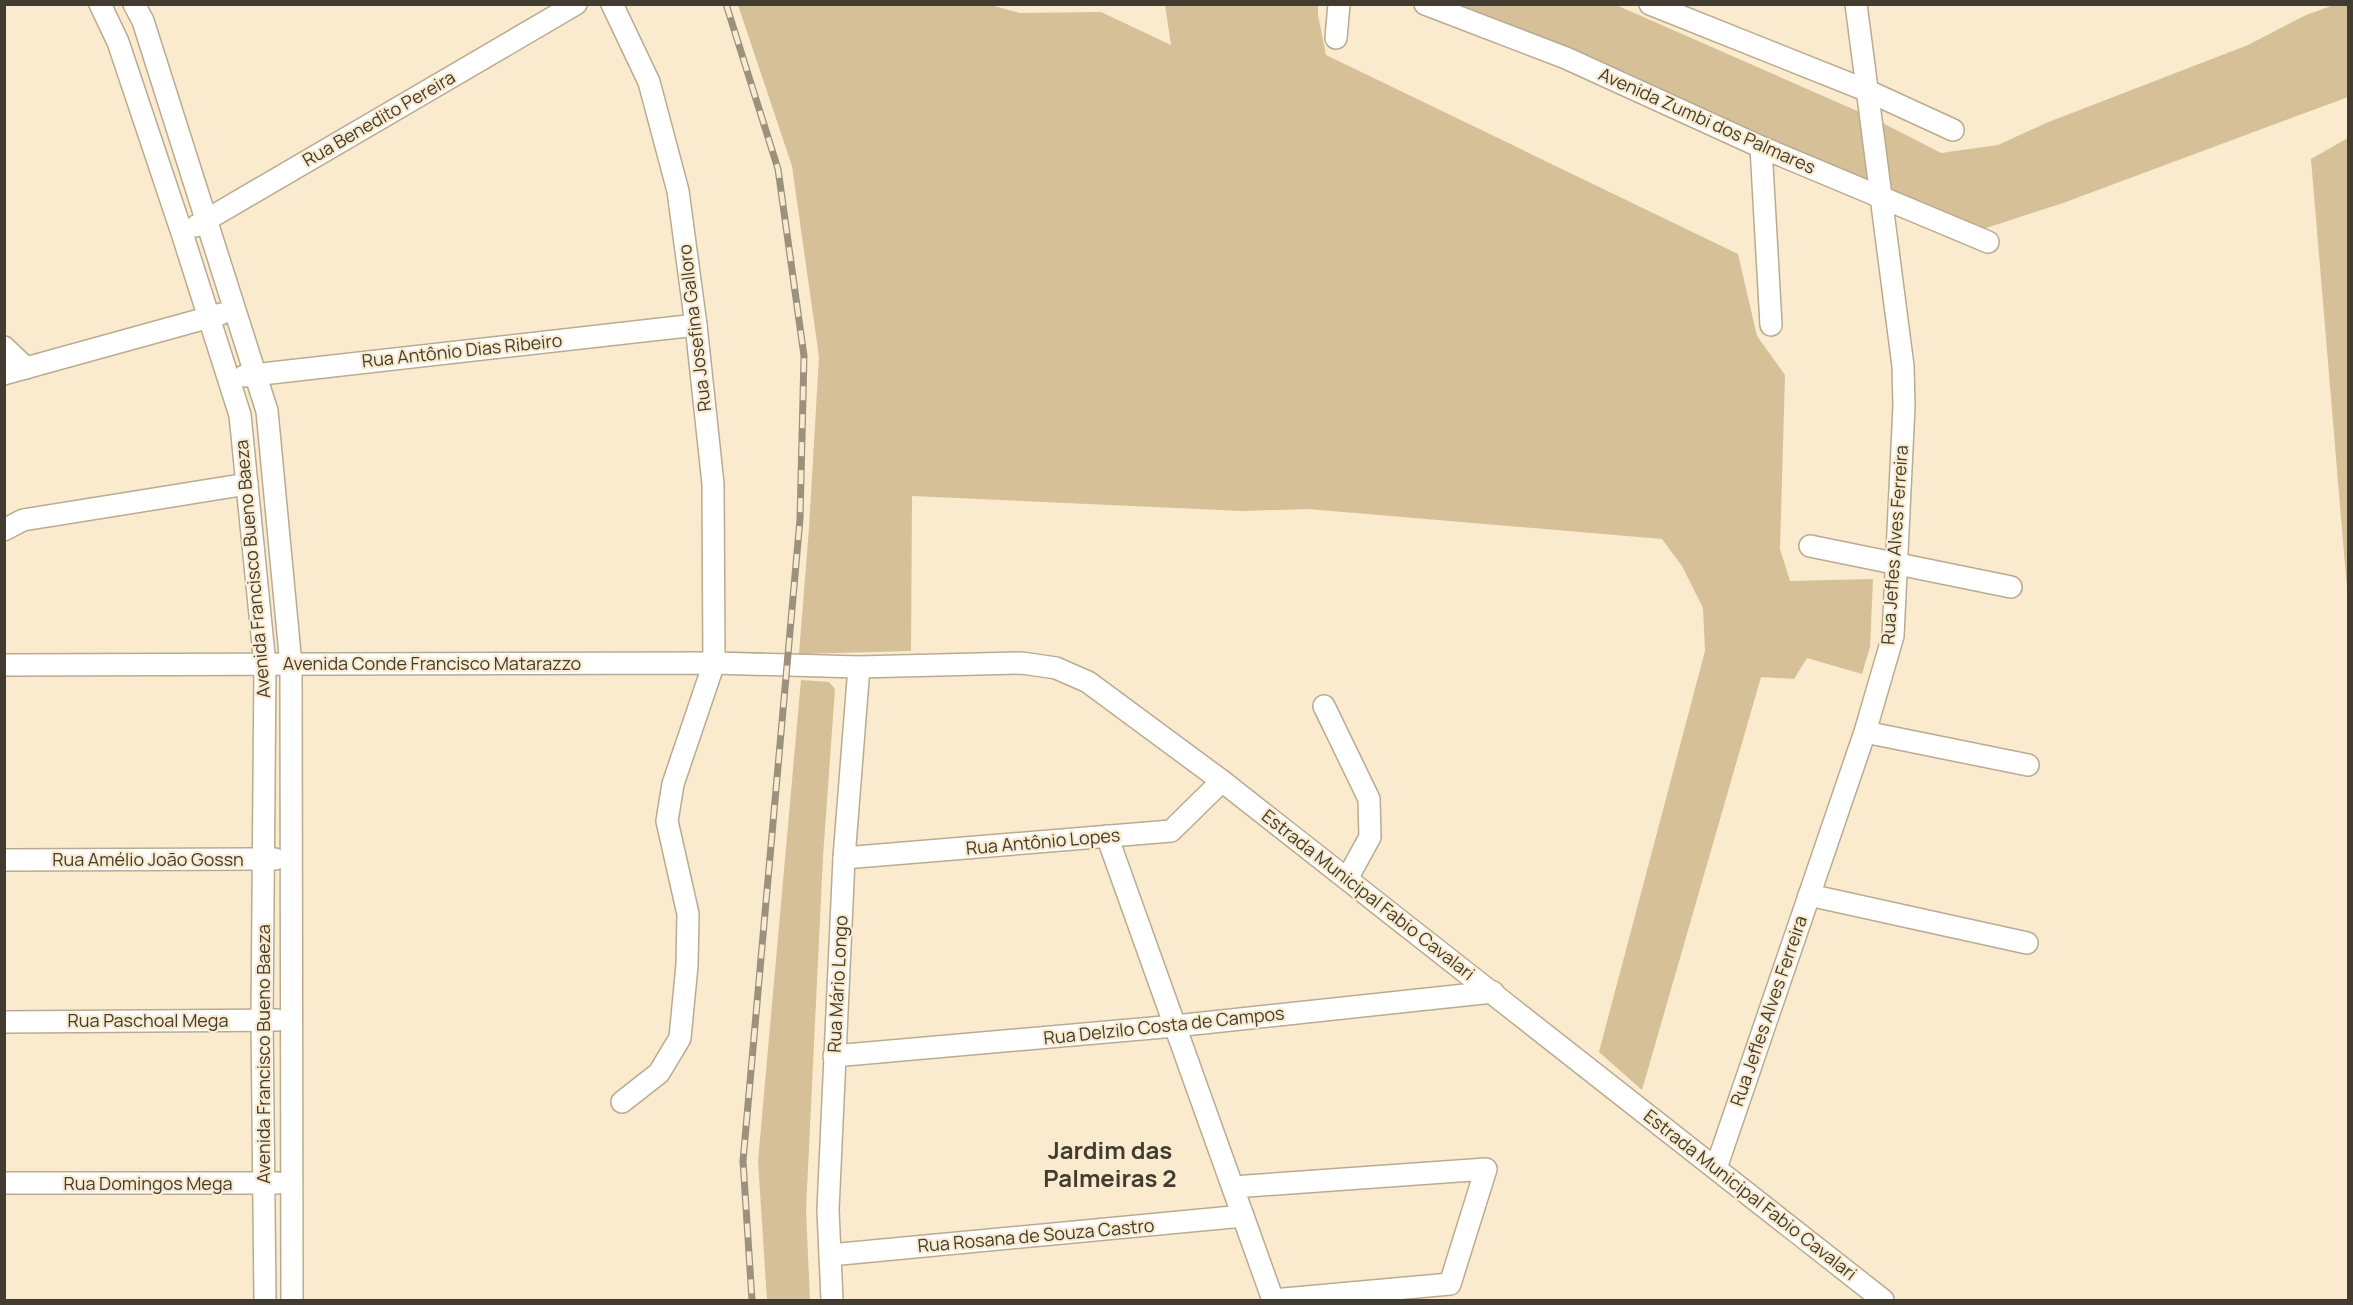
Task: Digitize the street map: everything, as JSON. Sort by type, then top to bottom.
[{"type":"street","name":"Avenida Francisco Bueno Baeza","points":[[100,4],[118,42],[240,415],[265,665],[262,1020],[265,1300]]},
{"type":"street","name":"Avenida Francisco Bueno Baeza","points":[[134,4],[143,21],[267,411],[291,665],[292,1300]]},
{"type":"street","name":"Rua Benedito Pereira","points":[[182,233],[576,4]]},
{"type":"street","name":"Rua Josefina Galloro","points":[[612,4],[649,82],[678,191],[696,325],[713,484],[714,663],[673,784],[667,821],[688,914],[687,965],[680,1038],[659,1073],[622,1102]]},
{"type":"street","points":[[1336,38],[1339,4]]},
{"type":"street","name":"Avenida Zumbi dos Palmares","points":[[1425,4],[1566,58],[1761,147],[1988,242]]},
{"type":"street","points":[[1650,4],[1868,91],[1953,130]]},
{"type":"street","name":"Rua Jefles Alves Ferreira","points":[[1716,1168],[1865,732],[1893,636],[1904,366],[1856,4]]},
{"type":"street","points":[[1761,147],[1771,325]]},
{"type":"street","points":[[4,374],[236,309]]},
{"type":"street","name":"Rua Antônio Dias Ribeiro","points":[[228,378],[696,325]]},
{"type":"street","points":[[4,347],[26,368]]},
{"type":"street","points":[[4,530],[23,520],[247,484]]},
{"type":"street","points":[[1810,546],[2012,587]]},
{"type":"street","name":"Avenida Conde Francisco Matarazzo","points":[[4,665],[714,663],[788,665]]},
{"type":"street","name":"Estrada Municipal Fabio Cavalari","points":[[788,665],[859,667],[1022,663],[1056,668],[1088,682],[1347,879],[1883,1300]]},
{"type":"street","name":"Rua Mário Longo","points":[[832,1300],[828,1210],[834,1056],[844,858],[859,667]]},
{"type":"street","points":[[1324,706],[1369,799],[1370,837],[1347,879]]},
{"type":"street","points":[[1865,732],[2028,765]]},
{"type":"street","name":"Rua Antônio Lopes","points":[[844,858],[1171,831],[1222,782]]},
{"type":"street","points":[[1107,836],[1273,1300],[1450,1284],[1486,1169],[1233,1187]]},
{"type":"street","name":"Rua Amélio João Gossn","points":[[4,860],[291,859]]},
{"type":"street","points":[[1809,895],[2027,943]]},
{"type":"street","name":"Rua Delzilo Costa de Campos","points":[[834,1056],[1175,1026],[1492,992]]},
{"type":"street","name":"Rua Paschoal Mega","points":[[4,1022],[291,1019]]},
{"type":"street","name":"Rua Domingos Mega","points":[[4,1183],[291,1183]]},
{"type":"street","name":"Rua Rosana de Souza Castro","points":[[830,1255],[1243,1216]]},
{"type":"shaded area","points":[[738,5],[990,5],[1020,13],[1101,12],[1171,45],[1165,5],[1318,5],[1326,55],[1738,254],[1757,336],[1785,375],[1780,549],[1790,581],[1873,579],[1870,647],[1862,674],[1807,658],[1794,679],[1761,677],[1642,1090],[1599,1052],[1705,651],[1703,608],[1682,566],[1662,539],[1308,509],[1242,511],[912,496],[911,651],[799,654],[819,357],[792,166]]},
{"type":"shaded area","points":[[1451,5],[1616,5],[1871,117],[1941,153],[1998,145],[2046,123],[2248,45],[2306,15],[2334,5],[2348,5],[2348,97],[2063,203],[1983,229],[1880,188],[1848,172]]},
{"type":"shaded area","points":[[2348,138],[2348,601],[2311,159]]},
{"type":"shaded area","points":[[801,680],[829,682],[835,689],[823,857],[806,1210],[810,1300],[767,1300],[758,1161]]},
{"type":"railway","points":[[726,4],[778,169],[804,356],[800,519],[743,1161],[752,1300]]},
{"type":"district","name":"Jardim das Palmeiras 2","points":[[1110,1165]]}]
